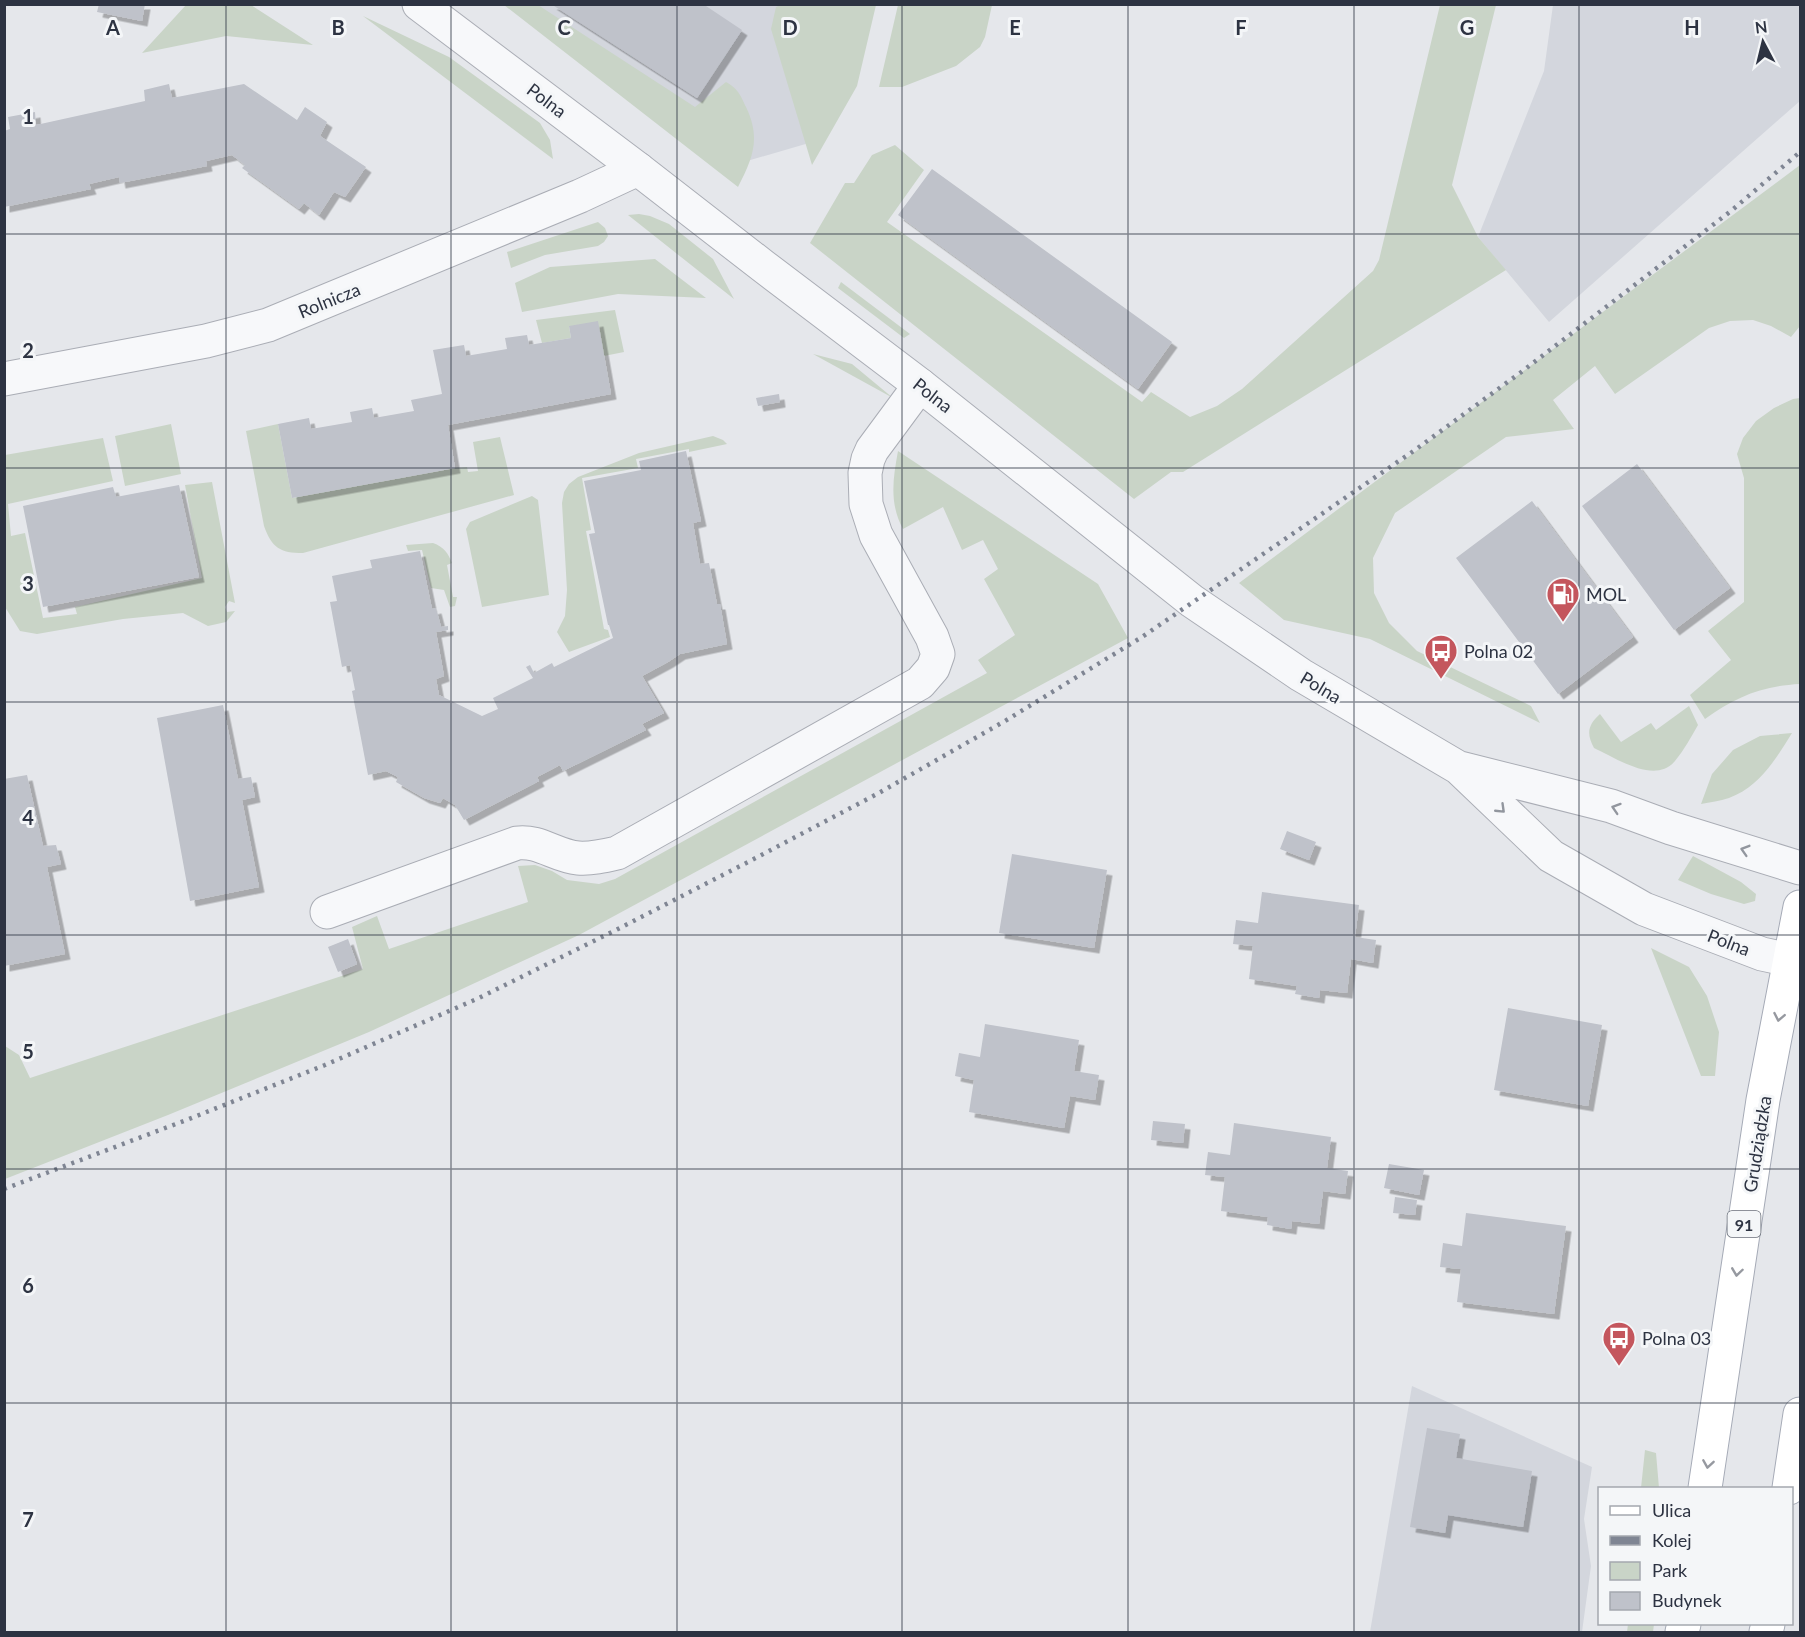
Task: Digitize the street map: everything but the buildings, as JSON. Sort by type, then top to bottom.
[{"type":"main road","name":"Grudziądzka","points":[[1705,1487],[1763,1100],[1795,961],[1800,907]]},
{"type":"main road","points":[[1789,1487],[1800,1414]]},
{"type":"street","name":"Polna","points":[[419,4],[920,385],[1192,601],[1301,675],[1459,768],[1551,856],[1644,909],[1762,954],[1795,961]]},
{"type":"street","name":"Rolnicza","points":[[4,380],[206,340],[268,325],[579,196],[638,169]]},
{"type":"street","points":[[327,912],[517,843],[540,844],[578,858],[600,857],[617,853],[920,683],[933,668],[938,654],[932,637],[876,535],[869,518],[865,489],[866,468],[872,450],[920,385]]},
{"type":"street","name":"Polna","points":[[1459,768],[1611,806],[1671,828],[1800,868]]},
{"type":"shaded area","points":[[526,5],[842,5],[809,143],[730,166]]},
{"type":"shaded area","points":[[1553,5],[1800,5],[1800,101],[1549,322],[1478,237],[1544,71]]},
{"type":"shaded area","points":[[1412,1386],[1592,1467],[1584,1519],[1591,1566],[1582,1632],[1370,1632]]},
{"type":"green space","points":[[783,4],[876,5],[857,86],[812,165],[771,29],[776,7]]},
{"type":"green space","points":[[898,4],[992,5],[985,37],[980,47],[956,66],[902,87],[879,87]]},
{"type":"green space","points":[[186,5],[251,5],[313,45],[226,36],[142,53]]},
{"type":"green space","points":[[504,5],[538,5],[695,107],[726,82],[733,87],[740,95],[751,118],[754,138],[748,167],[738,187]]},
{"type":"green space","points":[[1440,5],[1496,5],[1452,185],[1478,237],[1506,270],[1183,472],[1171,472],[1134,499],[810,243],[845,183],[854,183],[872,155],[895,145],[924,170],[887,222],[1142,402],[1151,392],[1190,417],[1217,406],[1242,389],[1373,271],[1379,260]]},
{"type":"green space","points":[[363,16],[449,57],[540,123],[550,140],[553,159]]},
{"type":"green space","points":[[1800,165],[1800,326],[1791,337],[1771,326],[1753,320],[1730,321],[1709,328],[1615,394],[1595,366],[1553,400],[1574,429],[1506,437],[1395,513],[1373,558],[1374,593],[1389,623],[1417,651],[1531,706],[1540,723],[1370,639],[1284,620],[1239,583]]},
{"type":"green space","points":[[639,214],[669,224],[713,259],[734,299],[628,215]]},
{"type":"green space","points":[[598,222],[605,228],[608,236],[598,246],[545,255],[511,268],[507,252]]},
{"type":"green space","points":[[655,259],[706,298],[618,294],[522,312],[515,283],[550,267]]},
{"type":"green space","points":[[841,282],[910,334],[904,338],[838,288]]},
{"type":"green space","points":[[615,310],[624,352],[604,356],[569,326],[571,338],[542,343],[536,320]]},
{"type":"green space","points":[[813,354],[852,364],[893,398]]},
{"type":"green space","points":[[1800,398],[1800,684],[1773,687],[1750,694],[1705,719],[1690,695],[1731,660],[1708,631],[1744,602],[1744,478],[1737,454],[1743,438],[1756,421],[1774,408]]},
{"type":"green space","points":[[171,424],[181,474],[125,486],[115,436]]},
{"type":"green space","points":[[278,424],[292,498],[455,468],[467,467],[468,472],[478,471],[473,442],[500,437],[514,495],[303,553],[288,552],[278,548],[270,540],[264,526],[246,431]]},
{"type":"green space","points":[[713,436],[727,444],[636,459],[638,468],[582,478],[591,530],[586,531],[604,629],[608,630],[610,637],[569,652],[557,632],[565,616],[567,590],[562,503],[564,492],[569,484],[578,477],[639,453]]},
{"type":"green space","points":[[103,438],[113,481],[8,504],[11,536],[25,533],[43,618],[77,614],[75,607],[202,578],[185,485],[212,482],[235,603],[229,601],[225,607],[227,612],[235,611],[226,622],[208,626],[183,613],[123,619],[37,634],[20,631],[5,607],[5,455]]},
{"type":"green space","points":[[898,451],[1098,584],[1128,638],[579,935],[369,1032],[5,1179],[5,1046],[19,1055],[30,1078],[363,969],[352,927],[377,916],[389,949],[528,902],[518,866],[535,865],[567,880],[599,884],[615,879],[987,673],[978,660],[1015,635],[984,579],[998,569],[983,540],[962,550],[943,507],[903,529],[894,500]]},
{"type":"green space","points":[[532,496],[538,500],[549,595],[482,607],[466,529],[470,522]]},
{"type":"green space","points":[[433,543],[445,551],[452,563],[447,565],[453,597],[457,597],[455,606],[450,607],[444,590],[431,588],[422,550],[408,551],[406,545]]},
{"type":"green space","points":[[1689,706],[1698,725],[1678,757],[1667,768],[1646,770],[1635,767],[1594,748],[1591,743],[1590,730],[1600,714],[1621,742],[1651,723],[1656,730]]},
{"type":"green space","points":[[1792,733],[1766,771],[1749,787],[1729,798],[1701,804],[1712,774],[1733,750],[1760,736]]},
{"type":"green space","points":[[1693,856],[1741,882],[1756,894],[1755,901],[1744,904],[1711,894],[1678,880]]},
{"type":"green space","points":[[1651,948],[1689,967],[1707,996],[1719,1032],[1715,1076],[1701,1076]]},
{"type":"green space","points":[[1645,1450],[1656,1453],[1659,1487],[1641,1487]]},
{"type":"green space","points":[[1628,1625],[1654,1625],[1653,1632],[1627,1632]]},
{"type":"railway","points":[[4,1189],[325,1065],[479,998],[750,861],[877,794],[1005,721],[1142,637],[1415,450],[1520,373],[1731,211],[1800,152]]},
{"type":"place","name":"MOL","points":[[1563,623]]},
{"type":"place","name":"Polna 02","points":[[1441,680]]},
{"type":"place","name":"Polna 03","points":[[1619,1367]]}]
